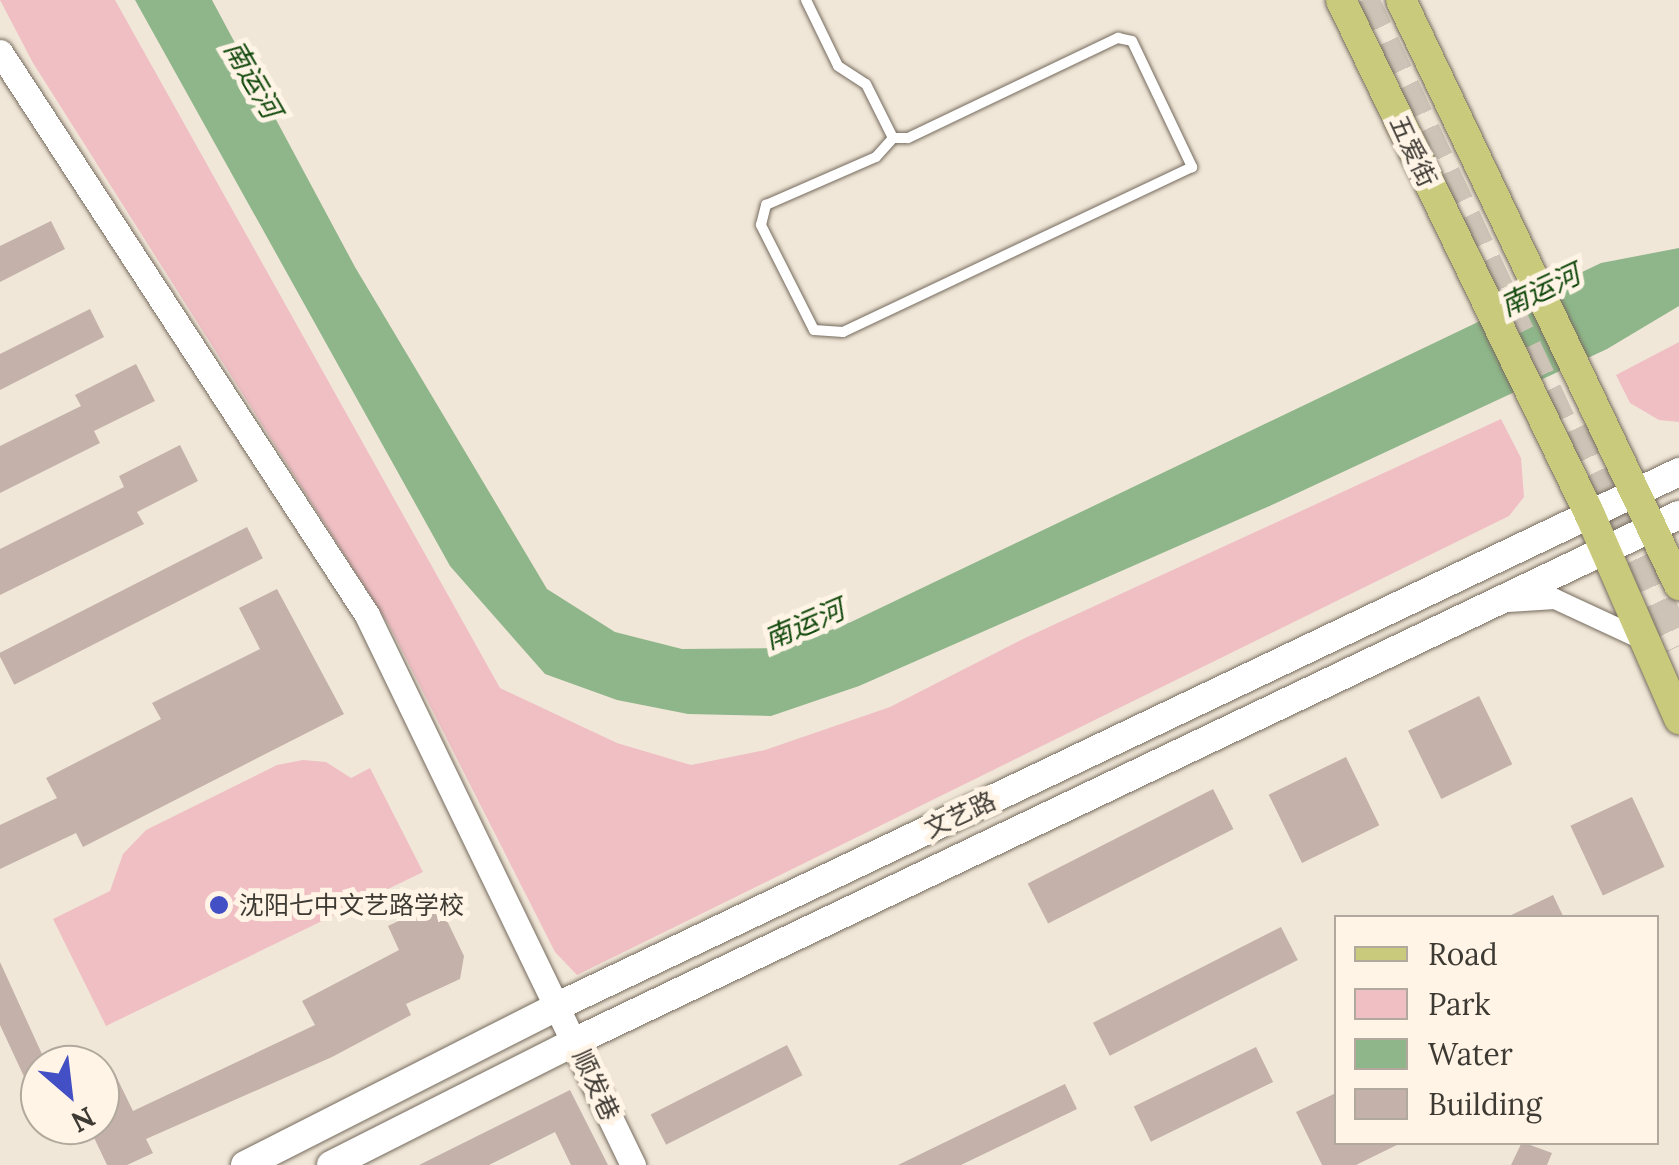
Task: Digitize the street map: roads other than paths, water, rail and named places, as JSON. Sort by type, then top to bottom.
[{"type":"main road","name":"五爱街","points":[[1342,0],[1590,515],[1679,719]]},
{"type":"main road","points":[[1401,0],[1535,276],[1634,494],[1665,522],[1679,585]]},
{"type":"main road","name":"文艺路","points":[[245,1165],[558,1006],[1679,472]]},
{"type":"main road","name":"文艺路","points":[[331,1165],[576,1040],[1665,522]]},
{"type":"street","name":"顺发巷","points":[[0,52],[367,616],[576,1040],[633,1165]]},
{"type":"street","points":[[1494,605],[1556,598],[1641,639]]},
{"type":"lane","points":[[806,0],[838,66],[866,84],[893,138]]},
{"type":"lane","points":[[1118,38],[1132,41],[1192,167],[843,332],[814,330],[761,225],[766,205],[876,157],[893,138],[908,138],[1118,38]]},
{"type":"water","name":"南运河","points":[[135,0],[212,0],[355,267],[547,589],[615,632],[682,649],[785,648],[851,622],[1601,263],[1679,248],[1679,306],[1607,349],[1274,504],[859,686],[771,716],[688,714],[617,700],[545,674],[450,566]]},
{"type":"tunnel","points":[[1363,0],[1577,458]]},
{"type":"tunnel","points":[[1579,427],[1679,646]]},
{"type":"place","name":"沈阳七中文艺路学校","points":[[219,905]]}]
